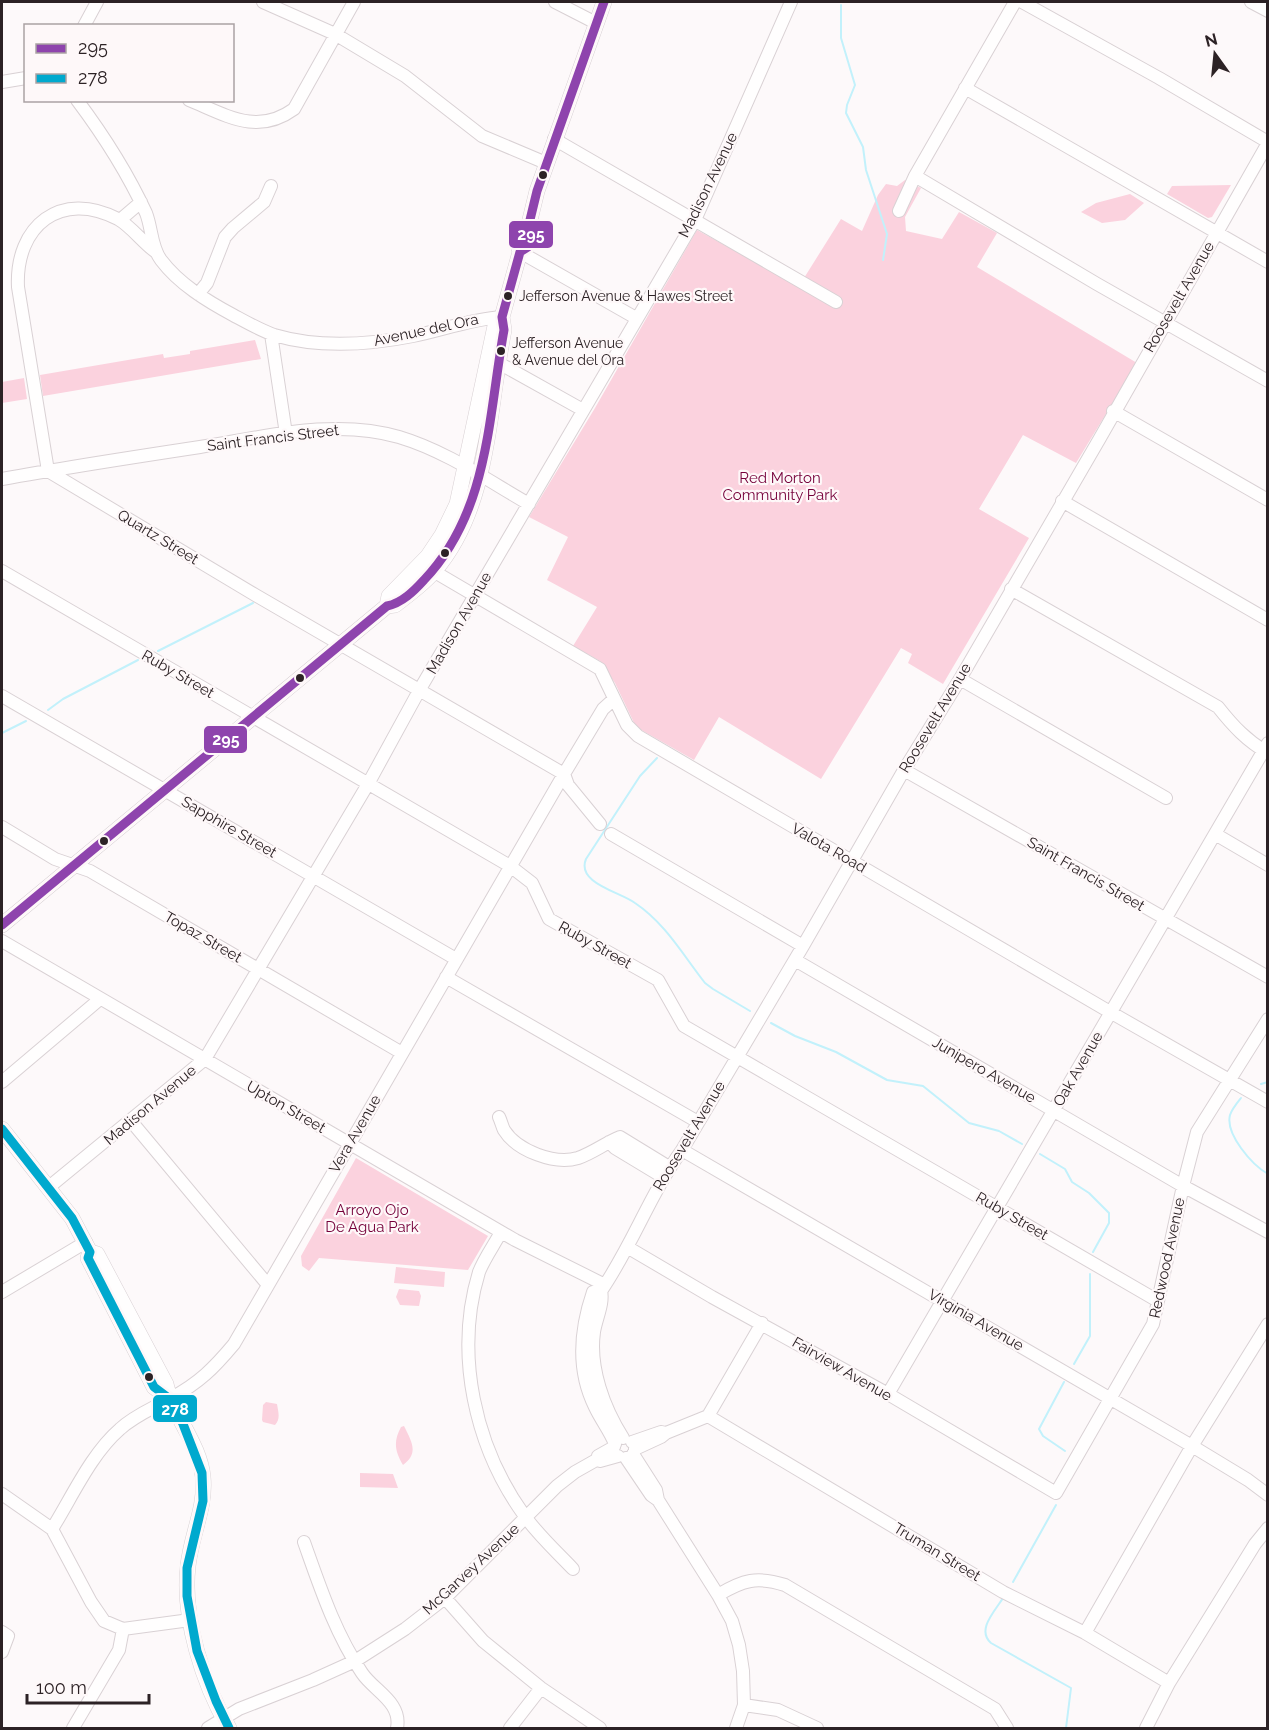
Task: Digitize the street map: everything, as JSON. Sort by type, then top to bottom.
[{"type":"main road","points":[[2,925],[387,606],[395,605],[428,568],[451,547],[469,514],[473,472],[473,423],[495,326],[502,316],[520,252],[519,243],[522,231],[528,228],[554,139],[604,2]]},
{"type":"main road","points":[[473,472],[504,330],[502,316]]},
{"type":"main road","points":[[2,1129],[72,1218],[88,1247],[88,1258],[154,1387],[170,1399],[198,1460],[203,1482],[203,1501],[187,1568],[187,1596],[190,1620],[203,1668],[226,1723]]},
{"type":"street","points":[[85,24],[97,2]]},
{"type":"street","points":[[263,2],[335,34],[405,76],[482,136],[546,163]]},
{"type":"street","points":[[194,102],[249,122],[267,123],[277,120],[294,109],[354,2]]},
{"type":"street","points":[[555,2],[596,23]]},
{"type":"street","name":"Madison Avenue","points":[[49,1187],[205,1059],[368,784],[420,689],[695,220],[791,2]]},
{"type":"street","points":[[900,211],[915,176],[1015,2]]},
{"type":"street","points":[[1023,2],[1159,78],[1268,143]]},
{"type":"street","points":[[1251,2],[1268,12]]},
{"type":"street","points":[[2,82],[24,78]]},
{"type":"street","points":[[965,88],[1268,262]]},
{"type":"street","name":"Avenue del Ora","points":[[78,102],[116,155],[141,202],[148,219],[156,252],[170,269],[213,304],[271,334],[309,341],[346,344],[404,337],[474,320],[502,316]]},
{"type":"street","points":[[554,139],[836,302]]},
{"type":"street","name":"Roosevelt Avenue","points":[[736,1728],[744,1705],[743,1671],[732,1621],[718,1595],[658,1500],[651,1495],[624,1449],[605,1404],[593,1349],[594,1330],[603,1297],[603,1288],[666,1172],[682,1150],[804,946],[1268,143]]},
{"type":"street","points":[[915,176],[1268,381]]},
{"type":"street","points":[[198,294],[207,283],[225,237],[264,202],[272,186]]},
{"type":"street","points":[[120,220],[141,202]]},
{"type":"street","points":[[48,471],[18,287],[19,257],[31,231],[52,215],[81,208],[102,212],[120,220],[156,252]]},
{"type":"street","points":[[520,252],[636,318]]},
{"type":"street","points":[[271,334],[286,434]]},
{"type":"street","points":[[497,362],[583,410]]},
{"type":"street","points":[[1113,411],[1268,500]]},
{"type":"street","name":"Saint Francis Street","points":[[2,479],[286,434],[336,429],[398,436],[434,449],[529,504]]},
{"type":"street","name":"Quartz Street","points":[[48,471],[564,774]]},
{"type":"street","points":[[1062,501],[1268,620]]},
{"type":"street","name":"Valota Road","points":[[428,568],[600,669],[627,725],[638,736],[1268,1102]]},
{"type":"street","name":"Ruby Street","points":[[2,571],[510,866],[532,883],[549,919],[658,980],[684,1026],[1158,1301]]},
{"type":"street","points":[[1011,589],[1218,707],[1234,728],[1253,745],[1266,749]]},
{"type":"street","points":[[960,679],[1166,798]]},
{"type":"street","name":"Sapphire Street","points":[[2,696],[456,959]]},
{"type":"street","name":"Vera Avenue","points":[[52,1529],[103,1446],[120,1429],[148,1409],[170,1399],[211,1371],[234,1344],[564,774],[603,709],[614,699]]},
{"type":"street","name":"Oak Avenue","points":[[888,1394],[941,1300],[1266,749]]},
{"type":"street","name":"Saint Francis Street","points":[[904,770],[1164,920],[1268,977]]},
{"type":"street","points":[[564,774],[568,785],[600,824]]},
{"type":"street","name":"Topaz Street","points":[[2,827],[55,859],[90,871],[402,1053]]},
{"type":"street","points":[[611,834],[804,946]]},
{"type":"street","points":[[1215,834],[1268,865]]},
{"type":"street","name":"Upton Street","points":[[2,941],[501,1233],[603,1288]]},
{"type":"street","name":"Junipero Avenue","points":[[795,960],[1183,1186],[1268,1232]]},
{"type":"street","points":[[446,977],[698,1122]]},
{"type":"street","points":[[2,1082],[100,999]]},
{"type":"street","name":"Redwood Avenue","points":[[1056,1493],[1153,1324],[1197,1132],[1268,1019]]},
{"type":"street","points":[[499,1117],[504,1130],[512,1138],[526,1149],[545,1157],[562,1161],[578,1158],[620,1137],[666,1172]]},
{"type":"street","points":[[131,1120],[268,1285]]},
{"type":"street","name":"Virginia Avenue","points":[[682,1150],[1192,1446],[1268,1495]]},
{"type":"street","points":[[501,1233],[480,1271],[471,1312],[469,1376],[480,1427],[495,1466],[525,1517],[573,1569]]},
{"type":"street","points":[[2,1292],[88,1247]]},
{"type":"street","name":"Fairview Avenue","points":[[627,1247],[712,1297],[888,1394],[1056,1493]]},
{"type":"street","points":[[708,1416],[762,1323]]},
{"type":"street","points":[[1085,1633],[1192,1446],[1268,1324]]},
{"type":"street","name":"McGarvey Avenue","points":[[208,1728],[226,1723],[239,1709],[355,1661],[405,1629],[445,1598],[525,1517],[575,1472],[598,1459],[598,1456],[661,1437],[708,1416]]},
{"type":"street","name":"Truman Street","points":[[708,1416],[1004,1592],[1085,1633],[1169,1683]]},
{"type":"street","points":[[2,1494],[52,1529],[104,1622],[123,1629],[190,1620]]},
{"type":"street","points":[[1146,1728],[1169,1683],[1255,1544],[1268,1528]]},
{"type":"street","points":[[304,1542],[329,1611],[368,1682],[391,1702],[398,1723],[397,1728]]},
{"type":"street","points":[[718,1595],[748,1580],[768,1580],[784,1585],[995,1708],[1007,1728]]},
{"type":"street","points":[[445,1598],[483,1641],[541,1688],[600,1728]]},
{"type":"street","points":[[73,1728],[119,1650],[123,1629]]},
{"type":"street","points":[[2,1632],[8,1636],[2,1652]]},
{"type":"street","points":[[510,1728],[541,1688]]},
{"type":"street","points":[[744,1705],[778,1710],[817,1728]]},
{"type":"green space","name":"Red Morton Community Park","points":[[905,180],[921,188],[905,217],[906,231],[942,239],[959,212],[997,233],[977,267],[1137,363],[1076,463],[1023,435],[979,509],[1029,538],[943,684],[908,663],[912,654],[901,648],[821,779],[719,717],[694,760],[636,727],[615,683],[600,661],[573,646],[597,607],[547,580],[568,537],[529,517],[595,408],[697,230],[799,286],[841,219],[862,231],[878,195],[886,184],[897,186]]},
{"type":"green space","points":[[1231,185],[1212,217],[1208,218],[1167,194],[1172,186]]},
{"type":"green space","points":[[1130,194],[1144,203],[1125,220],[1102,223],[1081,212],[1096,203]]},
{"type":"green space","points":[[255,340],[261,359],[43,396],[40,375],[163,354],[164,358],[190,354],[190,351]]},
{"type":"green space","points":[[24,378],[27,399],[2,403],[2,382]]},
{"type":"green space","name":"Arroyo Ojo De Agua Park","points":[[356,1158],[488,1236],[468,1270],[319,1258],[309,1271],[302,1266],[301,1256]]},
{"type":"green space","points":[[396,1267],[445,1272],[444,1287],[394,1283]]},
{"type":"green space","points":[[399,1289],[419,1291],[421,1296],[419,1306],[400,1305],[396,1297]]},
{"type":"green space","points":[[266,1402],[277,1404],[279,1418],[275,1425],[262,1420],[263,1405]]},
{"type":"green space","points":[[404,1426],[411,1442],[412,1452],[408,1461],[403,1465],[398,1455],[396,1442],[398,1432]]},
{"type":"green space","points":[[360,1473],[393,1474],[398,1488],[360,1487]]},
{"type":"waterway","points":[[841,5],[841,38],[855,85],[846,113],[863,147],[866,170],[887,234],[883,260]]},
{"type":"waterway","points":[[158,651],[253,603]]},
{"type":"waterway","points":[[48,710],[63,699],[138,660]]},
{"type":"waterway","points":[[2,733],[26,721]]},
{"type":"waterway","points":[[657,758],[640,776],[586,859],[587,874],[593,881],[646,911],[673,940],[705,983],[750,1011]]},
{"type":"waterway","points":[[771,1023],[795,1036],[836,1052],[887,1080],[923,1086],[969,1123],[999,1131],[1022,1144]]},
{"type":"waterway","points":[[1261,1084],[1268,1082]]},
{"type":"waterway","points":[[1241,1098],[1230,1115],[1232,1131],[1241,1148],[1255,1164],[1268,1174]]},
{"type":"waterway","points":[[1040,1154],[1065,1169],[1072,1182],[1089,1193],[1109,1213],[1109,1223],[1093,1252]]},
{"type":"waterway","points":[[1074,1364],[1090,1336],[1090,1274]]},
{"type":"waterway","points":[[1064,1382],[1039,1429],[1043,1436],[1065,1451]]},
{"type":"waterway","points":[[1013,1582],[1056,1505]]},
{"type":"waterway","points":[[1003,1598],[988,1620],[985,1632],[987,1638],[991,1643],[1071,1688],[1066,1728]]},
{"type":"transit line","name":"295","points":[[2,925],[387,606],[398,602],[412,592],[445,553],[462,525],[474,494],[482,463],[504,330],[502,317],[520,252],[528,247],[531,235],[528,228],[537,191],[604,2]]},
{"type":"transit line","name":"278","points":[[2,1129],[72,1218],[90,1252],[88,1258],[154,1387],[170,1399],[183,1424],[202,1473],[203,1501],[187,1568],[187,1596],[197,1651],[229,1728]]},
{"type":"place","name":"Jefferson Avenue & Hawes Street","points":[[508,296]]},
{"type":"place","name":"Jefferson Avenue & Avenue del Ora","points":[[501,351]]}]
